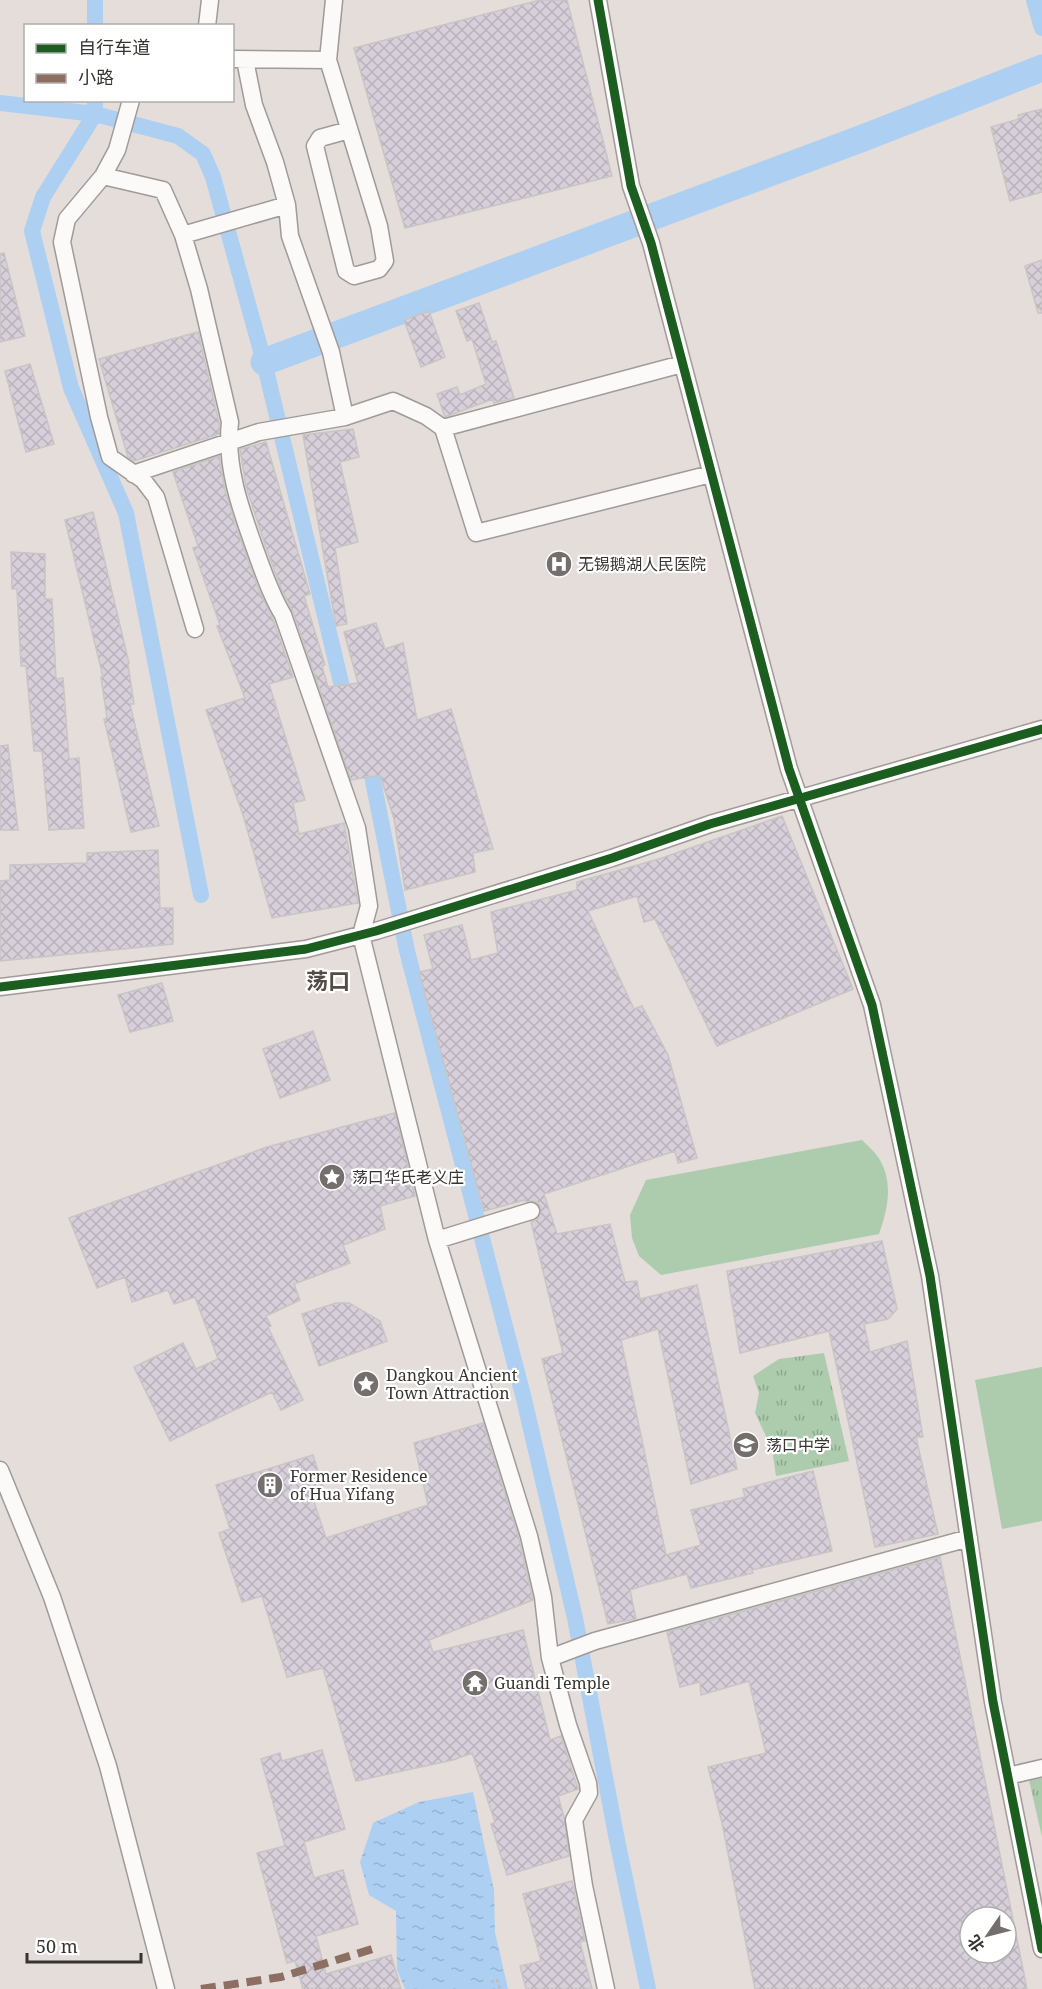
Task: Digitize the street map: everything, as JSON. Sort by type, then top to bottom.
[{"type":"street","points":[[207,24],[210,0]]},
{"type":"street","points":[[334,0],[328,60],[379,226],[385,261],[379,269],[354,276],[346,270],[315,146],[320,138],[349,130]]},
{"type":"street","points":[[598,0],[632,186],[651,243],[789,769],[872,1005],[930,1276],[993,1702],[1042,1949]]},
{"type":"street","points":[[328,60],[239,59],[275,162],[287,205],[290,236],[332,352],[345,417]]},
{"type":"street","points":[[130,102],[117,150],[103,176],[68,219],[62,242],[99,417],[110,457],[142,480],[156,497],[195,629]]},
{"type":"street","points":[[103,176],[163,190],[183,234],[199,289],[230,422],[228,441],[240,508],[272,596],[283,615],[357,828],[369,906],[368,933],[436,1240],[529,1536],[543,1597],[550,1658],[568,1725],[588,1783],[590,1793],[574,1820],[584,1886],[606,1989]]},
{"type":"street","points":[[183,234],[287,205]]},
{"type":"street","points":[[443,428],[682,364]]},
{"type":"street","points":[[133,474],[259,432],[345,417],[393,401],[426,416],[443,428],[476,533],[711,474]]},
{"type":"street","points":[[0,987],[306,949],[368,933],[612,858],[710,824],[1042,729]]},
{"type":"street","points":[[436,1240],[531,1210]]},
{"type":"street","points":[[0,1470],[52,1597],[108,1766],[166,1989]]},
{"type":"street","points":[[550,1658],[595,1641],[969,1538]]},
{"type":"street","points":[[1008,1776],[1042,1768]]},
{"type":"path","points":[[491,1982],[497,1980],[503,1989]]},
{"type":"green space","points":[[862,1140],[878,1157],[888,1185],[887,1205],[879,1234],[661,1275],[639,1256],[632,1238],[630,1215],[646,1180]]},
{"type":"green space","points":[[824,1353],[849,1461],[776,1476],[772,1449],[755,1413],[759,1393],[753,1376],[779,1359]]},
{"type":"green space","points":[[1042,1367],[1042,1521],[1002,1529],[975,1380]]},
{"type":"green space","points":[[1042,1777],[1042,1837],[1029,1780]]},
{"type":"water","points":[[473,1792],[494,1890],[495,1932],[508,1989],[405,1989],[397,1970],[396,1911],[369,1895],[360,1862],[373,1823],[419,1802]]},
{"type":"building","points":[[540,0],[567,0],[612,176],[405,228],[354,48]]},
{"type":"building","points":[[1042,109],[1042,192],[1010,201],[991,127],[1019,119],[1018,115]]},
{"type":"building","points":[[4,253],[25,336],[0,342],[0,254]]},
{"type":"building","points":[[1042,260],[1042,313],[1038,313],[1025,266]]},
{"type":"building","points":[[479,303],[492,342],[496,341],[514,398],[494,403],[493,399],[445,417],[437,394],[457,387],[460,395],[486,384],[472,339],[467,341],[456,311]]},
{"type":"building","points":[[429,311],[445,357],[421,367],[404,320]]},
{"type":"building","points":[[198,332],[219,423],[219,434],[134,461],[128,457],[99,359]]},
{"type":"building","points":[[30,364],[54,444],[26,452],[5,371]]},
{"type":"building","points":[[353,429],[359,457],[340,462],[358,542],[335,548],[347,624],[336,626],[303,435]]},
{"type":"building","points":[[266,442],[310,594],[304,596],[325,665],[322,666],[328,687],[358,683],[344,632],[376,623],[385,649],[403,643],[417,720],[451,709],[493,849],[473,853],[475,872],[405,890],[394,819],[380,775],[351,780],[293,612],[266,548],[246,486],[240,449]]},
{"type":"building","points":[[219,456],[225,490],[235,524],[258,588],[273,619],[293,677],[269,684],[305,800],[293,803],[299,834],[344,823],[358,903],[272,918],[244,818],[206,710],[245,698],[217,626],[220,625],[193,548],[198,546],[173,472]]},
{"type":"building","points":[[93,512],[129,663],[134,704],[130,704],[159,826],[131,832],[104,719],[107,718],[101,677],[103,677],[65,520]]},
{"type":"building","points":[[11,552],[45,554],[45,599],[52,599],[56,679],[63,678],[69,759],[79,758],[84,828],[49,830],[42,751],[34,751],[26,666],[21,666],[17,589],[12,589]]},
{"type":"building","points":[[8,745],[18,830],[0,830],[0,746]]},
{"type":"building","points":[[782,816],[853,989],[717,1046],[655,919],[644,922],[637,896],[588,911],[634,1009],[642,1006],[668,1055],[697,1158],[678,1163],[675,1151],[544,1194],[557,1234],[610,1224],[625,1282],[637,1281],[640,1299],[697,1285],[737,1469],[691,1484],[658,1329],[621,1340],[666,1555],[701,1545],[691,1510],[745,1497],[743,1489],[813,1471],[832,1551],[752,1570],[753,1573],[691,1588],[687,1574],[642,1586],[630,1590],[636,1619],[608,1624],[542,1359],[563,1353],[531,1222],[539,1218],[541,1208],[538,1203],[525,1200],[484,1211],[419,972],[433,969],[424,935],[462,925],[471,960],[498,953],[491,912],[577,890],[577,882],[659,859]]},
{"type":"building","points":[[158,850],[160,908],[173,908],[173,944],[0,961],[0,881],[10,880],[10,865],[87,863],[87,853]]},
{"type":"building","points":[[162,983],[173,1021],[130,1032],[118,995]]},
{"type":"building","points":[[313,1031],[330,1080],[280,1098],[263,1049]]},
{"type":"building","points":[[395,1113],[415,1196],[380,1206],[385,1229],[343,1245],[350,1263],[294,1284],[300,1300],[266,1316],[271,1326],[268,1327],[303,1400],[281,1410],[272,1392],[170,1441],[134,1367],[183,1343],[196,1369],[218,1359],[195,1297],[174,1304],[168,1290],[132,1302],[125,1277],[97,1288],[69,1218],[267,1147]]},
{"type":"building","points":[[882,1241],[897,1309],[888,1319],[864,1324],[870,1352],[907,1341],[923,1437],[916,1437],[938,1534],[875,1547],[829,1331],[740,1353],[727,1271]]},
{"type":"building","points":[[336,1303],[349,1303],[380,1321],[387,1341],[319,1366],[302,1314]]},
{"type":"building","points":[[483,1423],[519,1539],[533,1600],[429,1640],[433,1652],[523,1630],[550,1740],[561,1736],[578,1789],[558,1796],[564,1817],[569,1856],[507,1875],[491,1824],[495,1822],[472,1753],[453,1760],[356,1781],[323,1668],[287,1677],[262,1596],[242,1602],[219,1533],[230,1529],[216,1485],[313,1455],[323,1486],[310,1490],[326,1538],[428,1505],[414,1443]]},
{"type":"building","points":[[940,1557],[1010,1905],[958,1905],[958,1965],[1018,1965],[1018,1944],[1027,1989],[755,1989],[722,1823],[708,1767],[766,1753],[749,1681],[701,1695],[700,1682],[680,1687],[667,1632]]},
{"type":"building","points":[[322,1750],[345,1829],[304,1842],[314,1878],[343,1870],[358,1924],[316,1936],[326,1974],[391,1955],[401,1989],[303,1989],[295,1961],[287,1963],[257,1853],[285,1846],[261,1759],[280,1753],[282,1761]]},
{"type":"building","points":[[572,1881],[585,1941],[580,1942],[592,1989],[526,1989],[520,1966],[541,1961],[523,1894]]},
{"type":"waterway","points":[[95,0],[95,24]]},
{"type":"waterway","points":[[1034,0],[1042,28]]},
{"type":"waterway","points":[[264,362],[863,138],[1042,68]]},
{"type":"waterway","points":[[95,102],[95,114],[43,197],[32,231],[71,388],[126,513],[201,895]]},
{"type":"waterway","points":[[0,103],[95,114],[178,136],[203,154],[213,177],[264,362],[344,695],[349,707]]},
{"type":"waterway","points":[[368,756],[407,951],[523,1395],[575,1618],[648,1989]]},
{"type":"marked path","points":[[201,1989],[281,1977],[379,1947]]},
{"type":"cycle path","points":[[598,0],[631,186],[651,243],[789,769],[872,1005],[930,1276],[993,1702],[1042,1949]]},
{"type":"cycle path","points":[[0,987],[306,949],[376,931],[612,858],[710,824],[1042,729]]},
{"type":"place","name":"无锡鹅湖人民医院","points":[[559,564]]},
{"type":"place","name":"荡口华氏老义庄","points":[[332,1177]]},
{"type":"place","name":"Dangkou Ancient Town Attraction","points":[[366,1384]]},
{"type":"place","name":"荡口中学","points":[[746,1445]]},
{"type":"place","name":"Former Residence of Hua Yifang","points":[[270,1485]]},
{"type":"place","name":"Guandi Temple","points":[[475,1683]]},
{"type":"district","name":"荡口","points":[[328,980]]}]
